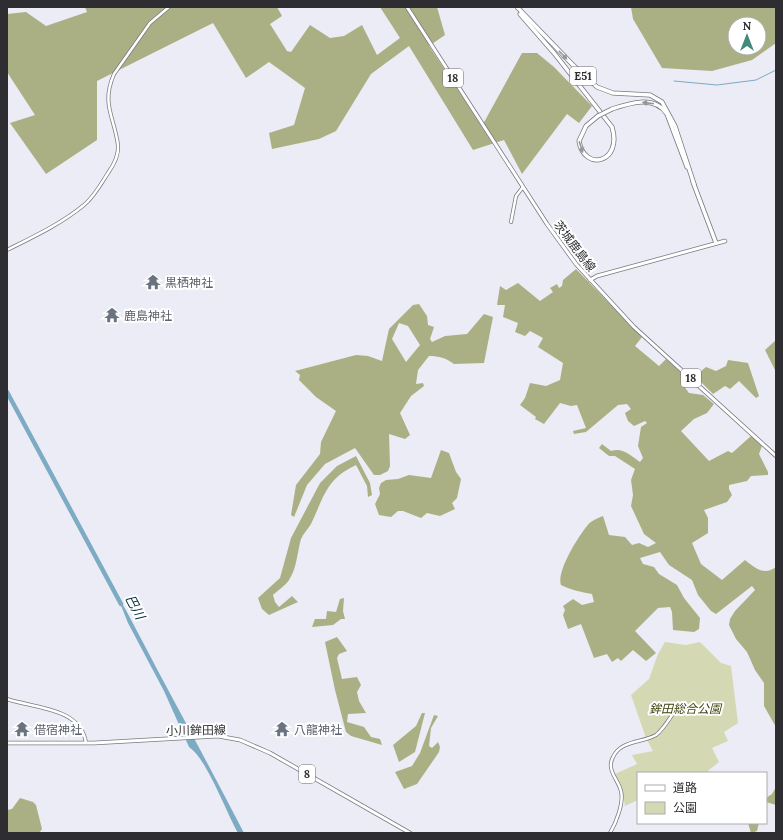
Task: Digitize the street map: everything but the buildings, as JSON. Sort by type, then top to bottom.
[{"type":"highway","name":"E51","points":[[516,7],[554,53],[612,127],[614,139],[613,149],[606,157],[592,159],[584,154],[579,141],[586,126],[598,116],[612,109],[641,102],[652,103],[661,107],[666,114],[694,184]]},
{"type":"highway","name":"E51","points":[[516,7],[576,69],[597,87],[613,93],[644,94],[654,96],[662,102],[679,136],[694,184]]},
{"type":"highway","points":[[694,184],[716,243]]},
{"type":"main road","name":"茨城鹿島線","points":[[407,7],[561,244],[590,280],[634,326],[776,456]]},
{"type":"main road","points":[[590,280],[597,276],[725,241]]},
{"type":"main road","name":"小川鉾田線","points":[[7,743],[86,743],[228,737],[257,746],[410,833]]},
{"type":"street","points":[[7,250],[84,205],[101,184],[114,162],[118,149],[107,97],[110,82],[150,23],[169,7]]},
{"type":"street","points":[[510,222],[516,194],[523,187]]},
{"type":"street","points":[[7,699],[67,716],[81,729],[86,743]]},
{"type":"street","points":[[610,833],[614,824],[621,795],[612,771],[611,762],[613,756],[626,745],[657,734],[677,708]]},
{"type":"green space","points":[[85,7],[277,7],[282,16],[270,24],[287,51],[291,52],[310,25],[330,38],[344,36],[362,25],[377,55],[400,38],[380,7],[437,7],[445,35],[429,46],[482,126],[522,53],[537,53],[554,67],[592,106],[579,123],[567,114],[522,174],[504,140],[473,150],[409,46],[371,74],[336,131],[319,139],[272,149],[269,133],[294,125],[305,88],[269,62],[246,78],[213,23],[97,81],[97,140],[46,174],[10,123],[35,115],[7,72],[7,14],[26,12],[46,26],[87,12]]},
{"type":"green space","points":[[631,7],[776,7],[776,43],[767,49],[767,16],[727,16],[727,56],[758,56],[752,60],[712,71],[662,68],[633,19]]},
{"type":"green space","points":[[576,269],[642,337],[635,346],[659,366],[666,359],[687,378],[683,385],[689,393],[703,395],[714,404],[707,413],[694,419],[681,431],[709,461],[728,451],[732,453],[751,436],[762,446],[759,454],[768,475],[751,476],[747,481],[729,485],[732,495],[727,502],[704,510],[708,518],[708,533],[692,543],[701,564],[722,580],[745,560],[756,568],[764,571],[772,570],[776,567],[776,727],[764,706],[764,683],[755,670],[747,652],[736,639],[729,625],[730,619],[735,611],[755,590],[752,586],[716,614],[711,611],[698,595],[692,580],[669,565],[660,552],[640,558],[643,564],[654,567],[659,574],[677,585],[684,598],[700,618],[699,629],[694,632],[673,630],[672,612],[670,607],[658,608],[635,631],[656,653],[646,661],[633,650],[621,661],[618,658],[612,662],[607,654],[594,658],[581,624],[568,629],[563,615],[565,610],[563,606],[573,599],[582,605],[594,602],[592,594],[572,590],[561,585],[560,579],[569,555],[578,538],[588,524],[603,516],[609,535],[625,537],[632,545],[639,543],[648,547],[656,543],[644,534],[631,506],[633,495],[631,480],[635,469],[615,456],[609,456],[599,448],[602,444],[611,451],[623,451],[640,462],[643,458],[638,446],[641,427],[647,423],[645,421],[634,426],[628,421],[625,413],[631,409],[627,404],[618,405],[586,432],[574,434],[573,431],[586,428],[577,405],[571,406],[560,403],[544,424],[535,419],[536,417],[520,405],[525,398],[530,383],[546,386],[560,380],[563,363],[538,347],[543,338],[530,331],[525,336],[515,332],[518,323],[503,317],[505,305],[497,305],[500,286],[506,290],[518,283],[540,301],[553,292],[550,288],[557,284],[559,288],[562,286],[563,280]]},
{"type":"green space","points":[[419,304],[427,316],[428,325],[434,327],[430,339],[432,342],[445,336],[467,334],[484,314],[493,317],[484,363],[454,364],[448,360],[436,356],[429,356],[418,370],[416,384],[423,383],[424,386],[411,396],[400,413],[410,435],[405,439],[389,434],[390,466],[388,471],[380,475],[374,475],[355,448],[325,464],[307,485],[294,517],[291,515],[296,485],[320,454],[321,442],[336,411],[316,397],[299,380],[300,375],[295,371],[356,355],[368,356],[382,361],[389,329],[413,305]],"holes":[[[399,323],[408,326],[420,345],[406,362],[392,339]]]},
{"type":"green space","points":[[776,340],[776,372],[765,350]]},
{"type":"green space","points":[[728,360],[748,363],[759,396],[756,398],[739,381],[730,389],[725,386],[713,394],[695,376],[706,367],[716,371],[726,366]]},
{"type":"green space","points":[[441,450],[449,453],[456,472],[461,479],[457,498],[452,503],[455,509],[440,516],[427,513],[421,518],[403,511],[398,511],[391,517],[379,515],[375,504],[380,494],[379,488],[381,483],[386,480],[398,479],[409,475],[431,478]]},
{"type":"green space","points":[[356,456],[370,483],[372,495],[368,497],[367,486],[356,465],[338,476],[327,490],[311,524],[301,539],[292,575],[286,584],[273,595],[275,602],[279,607],[292,596],[298,602],[269,615],[262,609],[258,598],[280,578],[291,538],[320,483],[337,466]]},
{"type":"green space","points":[[344,598],[343,611],[345,619],[341,619],[333,625],[312,627],[315,619],[326,619],[327,611],[336,612],[340,599]]},
{"type":"green space","points":[[337,637],[347,651],[339,654],[337,658],[342,679],[357,677],[361,685],[357,692],[359,701],[366,713],[348,714],[347,722],[364,727],[371,737],[380,739],[382,745],[351,736],[346,732],[325,642]]},
{"type":"green space","name":"鉾田総合公園","points":[[665,642],[686,645],[700,642],[721,663],[731,666],[738,723],[724,732],[728,741],[712,748],[719,762],[708,772],[637,772],[637,800],[625,806],[622,789],[615,774],[637,764],[632,755],[653,751],[646,738],[631,695],[649,679],[658,654]]},
{"type":"green space","points":[[422,713],[425,713],[415,752],[399,762],[393,745],[416,726]]},
{"type":"green space","points":[[434,715],[438,716],[431,728],[429,746],[432,748],[438,742],[440,747],[439,752],[417,784],[404,789],[395,772],[412,766],[420,753]]},
{"type":"green space","points":[[776,787],[776,805],[767,802],[767,797],[772,794]]},
{"type":"green space","points":[[20,798],[33,802],[36,805],[42,829],[39,833],[7,833],[7,810],[12,809]]},
{"type":"green space","points":[[748,824],[759,824],[757,831],[751,833]]},
{"type":"water","points":[[116,593],[244,833],[238,833],[203,763],[196,753],[189,747],[164,691],[128,623]]},
{"type":"waterway","points":[[674,81],[717,85],[756,80],[776,70]]},
{"type":"waterway","name":"巴川","points":[[7,392],[121,604]]},
{"type":"place","name":"黒栖神社","points":[[153,282]]},
{"type":"place","name":"鹿島神社","points":[[112,315]]},
{"type":"place","name":"借宿神社","points":[[22,729]]},
{"type":"place","name":"八龍神社","points":[[282,729]]}]
